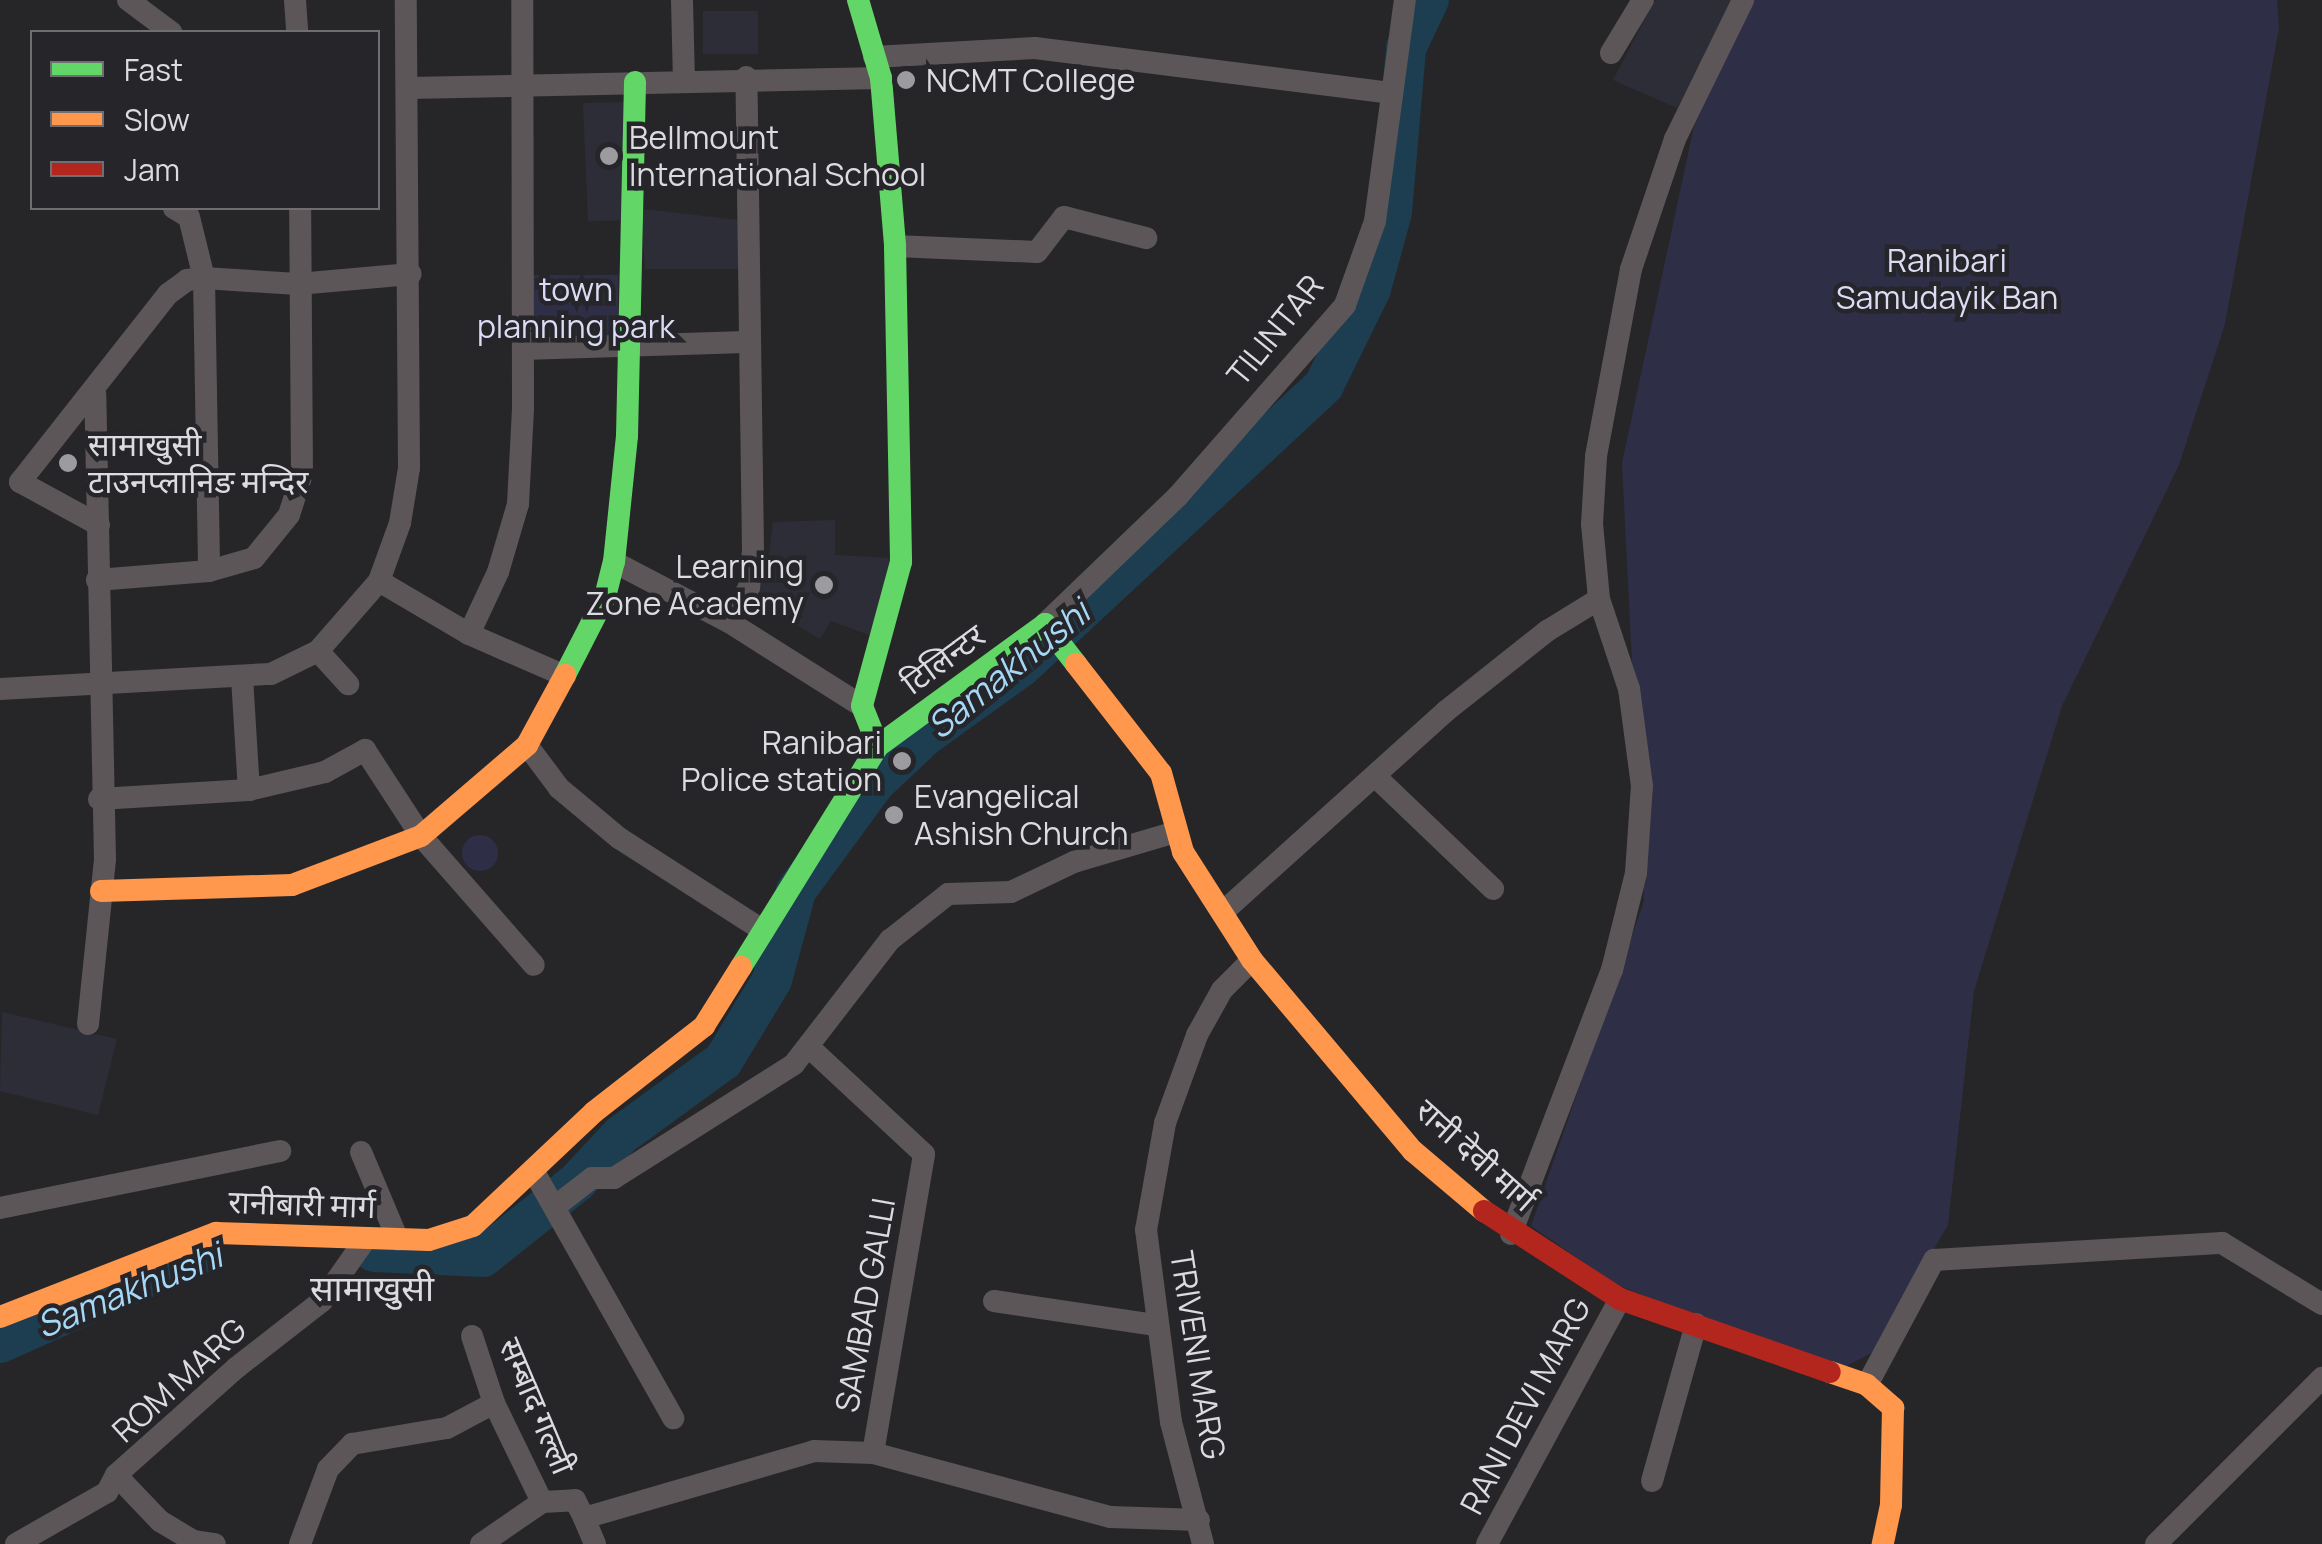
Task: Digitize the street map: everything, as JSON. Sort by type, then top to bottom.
[{"type":"street","points":[[128,0],[167,30]]},
{"type":"street","points":[[294,0],[297,30]]},
{"type":"street","points":[[0,690],[271,674],[318,650],[379,581],[400,523],[410,468],[406,0]]},
{"type":"street","points":[[469,634],[498,572],[518,504],[523,348],[522,0]]},
{"type":"street","points":[[682,0],[684,80]]},
{"type":"street","points":[[858,0],[878,68],[895,246],[902,562],[862,706]]},
{"type":"street","name":"TILINTAR","points":[[1046,624],[1178,496],[1345,305],[1375,221],[1405,0]]},
{"type":"street","points":[[1610,53],[1643,0]]},
{"type":"street","points":[[1511,1234],[1612,970],[1636,873],[1642,786],[1629,689],[1599,599],[1592,524],[1596,456],[1631,269],[1675,139],[1743,0]]},
{"type":"street","points":[[409,88],[746,77],[878,68],[1036,48],[1392,93]]},
{"type":"street","points":[[729,622],[748,588],[753,550],[746,342],[746,77]]},
{"type":"street","points":[[101,891],[292,885],[421,836],[527,745],[605,596],[614,562],[627,436],[624,347],[635,82]]},
{"type":"street","points":[[178,210],[190,216],[204,278],[209,571]]},
{"type":"street","points":[[97,580],[209,571],[254,558],[289,514],[302,474],[300,210]]},
{"type":"street","points":[[895,246],[1037,252],[1064,217],[1146,238]]},
{"type":"street","points":[[99,525],[20,482],[69,414],[94,394],[168,294],[187,280],[204,278],[298,284],[410,274]]},
{"type":"street","points":[[523,348],[746,342]]},
{"type":"street","points":[[88,1024],[101,891],[99,525],[94,394]]},
{"type":"street","points":[[614,562],[729,622],[862,706],[878,746]]},
{"type":"street","points":[[379,581],[469,634],[565,676]]},
{"type":"street","points":[[1224,910],[1446,711],[1547,631],[1599,599]]},
{"type":"street","name":"टिलिन्टर","points":[[878,746],[1046,624]]},
{"type":"street","name":"रानी देवी मार्ग","points":[[1046,624],[1161,773],[1175,832],[1252,960],[1413,1152],[1511,1234],[1620,1299],[1867,1385]]},
{"type":"street","points":[[318,650],[348,684]]},
{"type":"street","points":[[242,677],[249,790]]},
{"type":"street","points":[[527,745],[559,788],[619,838],[764,931]]},
{"type":"street","name":"रानीबारी मार्ग","points":[[0,1317],[216,1232],[362,1248],[398,1240],[452,1237],[546,1190],[594,1112],[704,1026],[878,746]]},
{"type":"street","points":[[99,799],[249,790],[325,772],[365,750],[421,836],[534,966]]},
{"type":"street","points":[[1376,777],[1494,888]]},
{"type":"street","points":[[673,1418],[546,1190],[592,1178],[614,1178],[810,1048],[890,940],[948,894],[1011,892],[1074,862],[1175,832]]},
{"type":"street","name":"TRIVENI MARG","points":[[1201,1532],[1171,1422],[1154,1325],[1146,1230],[1165,1123],[1197,1035],[1222,990],[1252,960]]},
{"type":"street","name":"SAMBAD GALLI","points":[[584,1518],[814,1452],[873,1453],[924,1154],[810,1048]]},
{"type":"street","points":[[0,1208],[178,1177],[280,1151]]},
{"type":"street","points":[[361,1152],[398,1240]]},
{"type":"street","points":[[1882,1544],[1891,1505],[1893,1408],[1867,1385],[1934,1260],[2222,1243],[2322,1304]]},
{"type":"street","name":"ROM MARG","points":[[16,1544],[107,1492],[116,1475],[236,1368],[322,1301],[362,1248]]},
{"type":"street","name":"RANI DEVI MARG","points":[[1487,1544],[1620,1299]]},
{"type":"street","points":[[994,1301],[1154,1325]]},
{"type":"street","points":[[1652,1480],[1696,1324]]},
{"type":"street","name":"सम्बाद गल्ली","points":[[472,1336],[494,1403],[542,1502]]},
{"type":"street","points":[[2156,1544],[2322,1378]]},
{"type":"street","points":[[307,1542],[328,1469],[352,1444],[446,1428],[494,1403]]},
{"type":"street","points":[[873,1453],[1111,1517],[1201,1532]]},
{"type":"street","points":[[116,1475],[160,1521],[193,1541],[214,1544]]},
{"type":"street","points":[[481,1544],[542,1502],[575,1500],[595,1544]]},
{"type":"shaded area","points":[[1655,0],[1740,0],[1677,108],[1613,80]]},
{"type":"shaded area","points":[[703,11],[758,11],[758,54],[703,54]]},
{"type":"shaded area","name":"Bellmount International School","points":[[632,102],[634,208],[756,222],[756,269],[645,269],[642,220],[588,221],[583,103]]},
{"type":"shaded area","name":"Learning Zone Academy","points":[[835,520],[835,555],[891,558],[880,639],[831,621],[820,639],[753,599],[767,571],[773,522]]},
{"type":"shaded area","points":[[2,1012],[117,1039],[98,1115],[0,1091]]},
{"type":"green space","name":"Ranibari Samudayik Ban","points":[[1754,0],[2277,0],[2279,28],[2225,324],[2179,465],[2062,706],[1974,991],[1948,1225],[1873,1352],[1837,1371],[1617,1285],[1531,1226],[1644,901],[1622,463],[1694,126]]},
{"type":"green space","name":"town planning park","points":[[533,275],[618,275],[618,342],[533,342]]},
{"type":"green space","points":[[480,835],[493,840],[498,853],[493,866],[480,871],[467,866],[462,853],[467,840]]},
{"type":"waterway","name":"Samakhushi","points":[[374,1252],[483,1257],[577,1182],[621,1135],[723,1061],[772,980],[796,891],[875,783],[925,736],[1021,667],[1324,385],[1371,289],[1392,212],[1406,48],[1429,0]]},
{"type":"waterway","name":"Samakhushi","points":[[0,1343],[198,1255]]},
{"type":"traffic: fast","points":[[858,0],[881,78],[895,246],[901,562],[862,706],[878,746]]},
{"type":"traffic: fast","points":[[565,675],[605,597],[614,562],[627,436],[635,82]]},
{"type":"traffic: fast","points":[[741,967],[878,746],[1045,624],[1076,664]]},
{"type":"traffic: slow","points":[[1076,664],[1161,773],[1183,852],[1252,960],[1413,1151],[1484,1211]]},
{"type":"traffic: slow","points":[[101,891],[292,885],[421,836],[527,745],[565,675]]},
{"type":"traffic: slow","points":[[0,1317],[216,1233],[429,1240],[473,1226],[594,1112],[704,1026],[741,967]]},
{"type":"traffic: slow","points":[[1830,1372],[1867,1385],[1893,1408],[1891,1505],[1883,1544]]},
{"type":"traffic: jam","points":[[1484,1211],[1620,1299],[1830,1372]]},
{"type":"place","name":"NCMT College","points":[[906,80]]},
{"type":"place","name":"Bellmount International School","points":[[609,156]]},
{"type":"place","name":"सामाखुसी टाउनप्लानिङ मन्दिर","points":[[68,463]]},
{"type":"place","name":"Learning Zone Academy","points":[[824,585]]},
{"type":"place","name":"Ranibari Police station","points":[[902,761]]},
{"type":"place","name":"Evangelical Ashish Church","points":[[894,815]]},
{"type":"district","name":"सामाखुसी","points":[[372,1288]]}]
